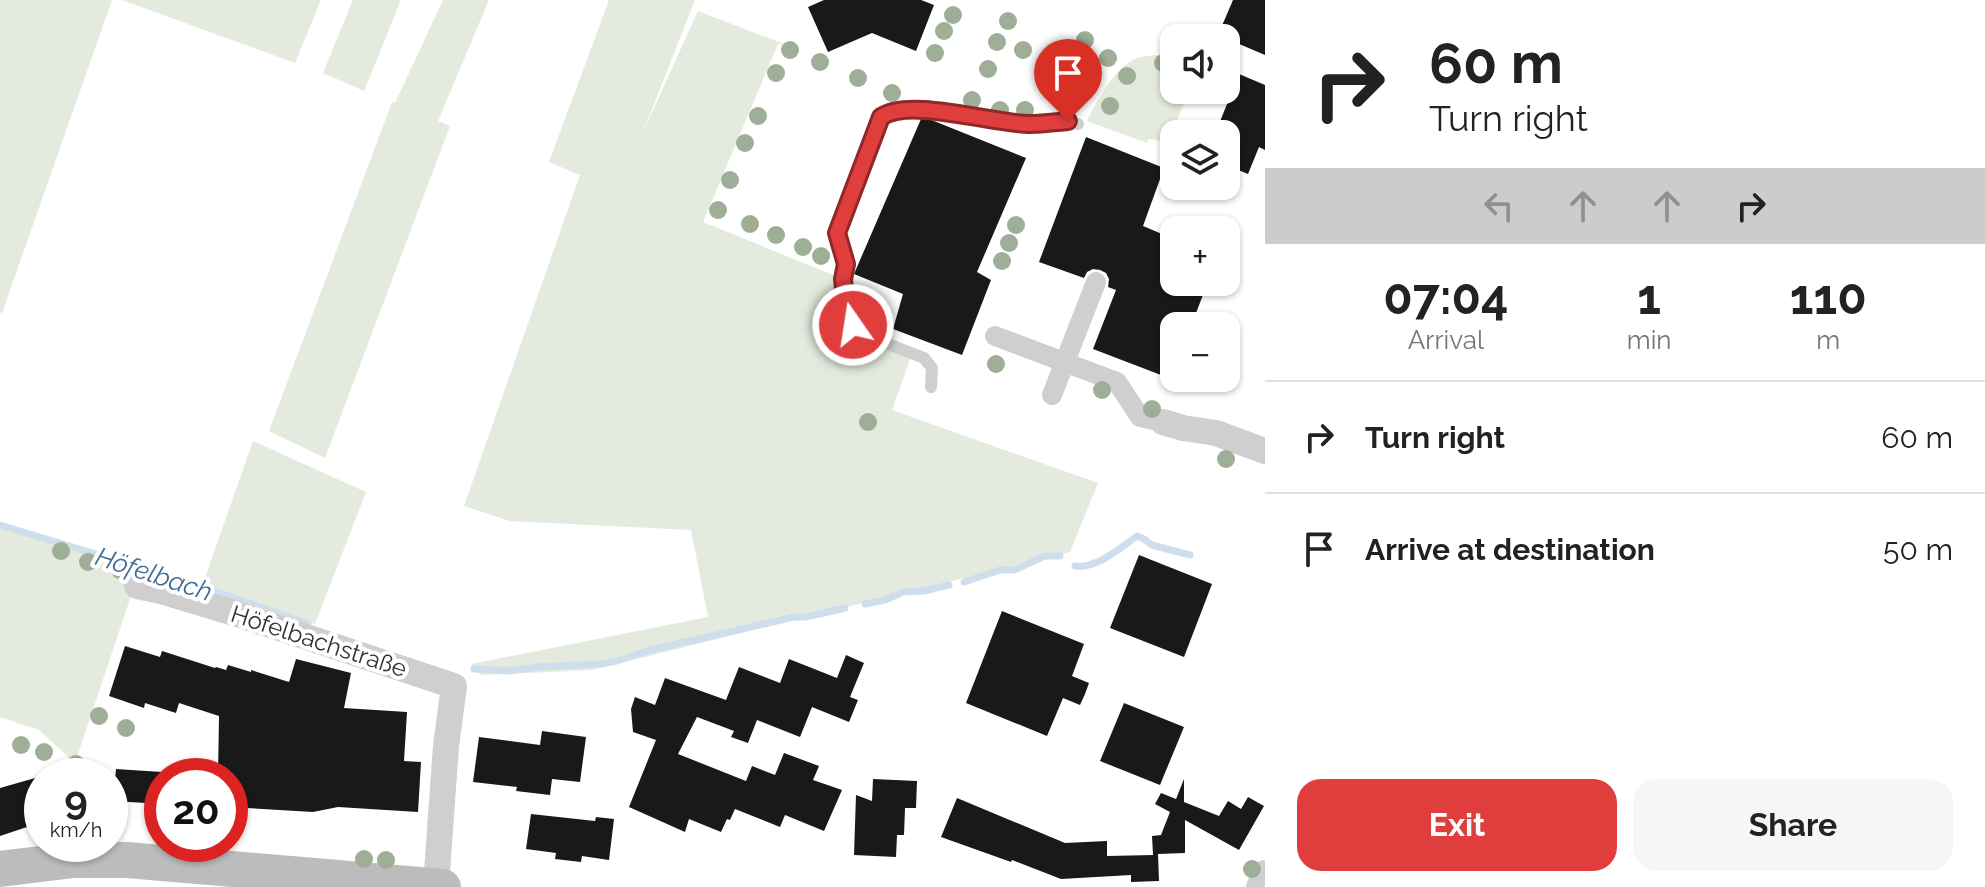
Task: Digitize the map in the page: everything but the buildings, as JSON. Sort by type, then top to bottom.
[{"type":"main road","points":[[0,869],[74,860],[127,860],[443,887]]},
{"type":"street","points":[[1052,395],[1096,282]]},
{"type":"street","points":[[995,336],[1117,382],[1146,422],[1216,433],[1265,451]]},
{"type":"street","name":"Höfelbachstraße","points":[[137,586],[234,613],[454,686],[446,746],[436,886]]},
{"type":"street","points":[[1259,887],[1265,873]]},
{"type":"lane","points":[[931,387],[932,368],[924,358],[862,334],[853,325],[846,308],[843,279],[846,264],[837,233],[881,117],[888,112],[928,110],[1031,124],[1068,121],[1078,124]]},
{"type":"shaded area","points":[[0,0],[112,0],[2,313],[0,313]]},
{"type":"shaded area","points":[[122,0],[321,0],[295,63]]},
{"type":"shaded area","points":[[353,0],[401,0],[364,91],[323,73]]},
{"type":"shaded area","points":[[443,0],[489,0],[438,121],[450,126],[325,458],[269,431],[392,102],[395,103]]},
{"type":"shaded area","points":[[609,0],[695,0],[643,132],[698,11],[789,46],[778,44],[703,222],[843,279],[846,308],[862,334],[912,354],[892,410],[1098,483],[1070,552],[592,670],[481,675],[471,664],[708,617],[691,530],[510,521],[464,506],[580,175],[549,162]]},
{"type":"shaded area","points":[[1160,56],[1160,104],[1184,104],[1177,120],[1160,120],[1160,141],[1148,139],[1147,143],[1087,121],[1114,77],[1137,58]]},
{"type":"shaded area","points":[[253,441],[366,492],[315,624],[201,589]]},
{"type":"shaded area","points":[[0,523],[139,572],[77,758],[70,758],[39,730],[0,717]]},
{"type":"waterway","name":"Höfelbach","points":[[0,525],[192,583],[308,624]]},
{"type":"waterway","points":[[1075,566],[1100,561],[1137,536],[1152,545],[1190,555]]},
{"type":"waterway","points":[[964,582],[1000,570],[1014,570],[1045,556],[1060,556]]},
{"type":"waterway","points":[[865,604],[903,592],[949,585]]},
{"type":"waterway","points":[[474,669],[509,671],[599,664],[794,617],[845,608]]},
{"type":"route","points":[[853,325],[846,308],[843,279],[846,264],[837,233],[881,117],[899,110],[928,110],[1031,124],[1068,121]]}]
